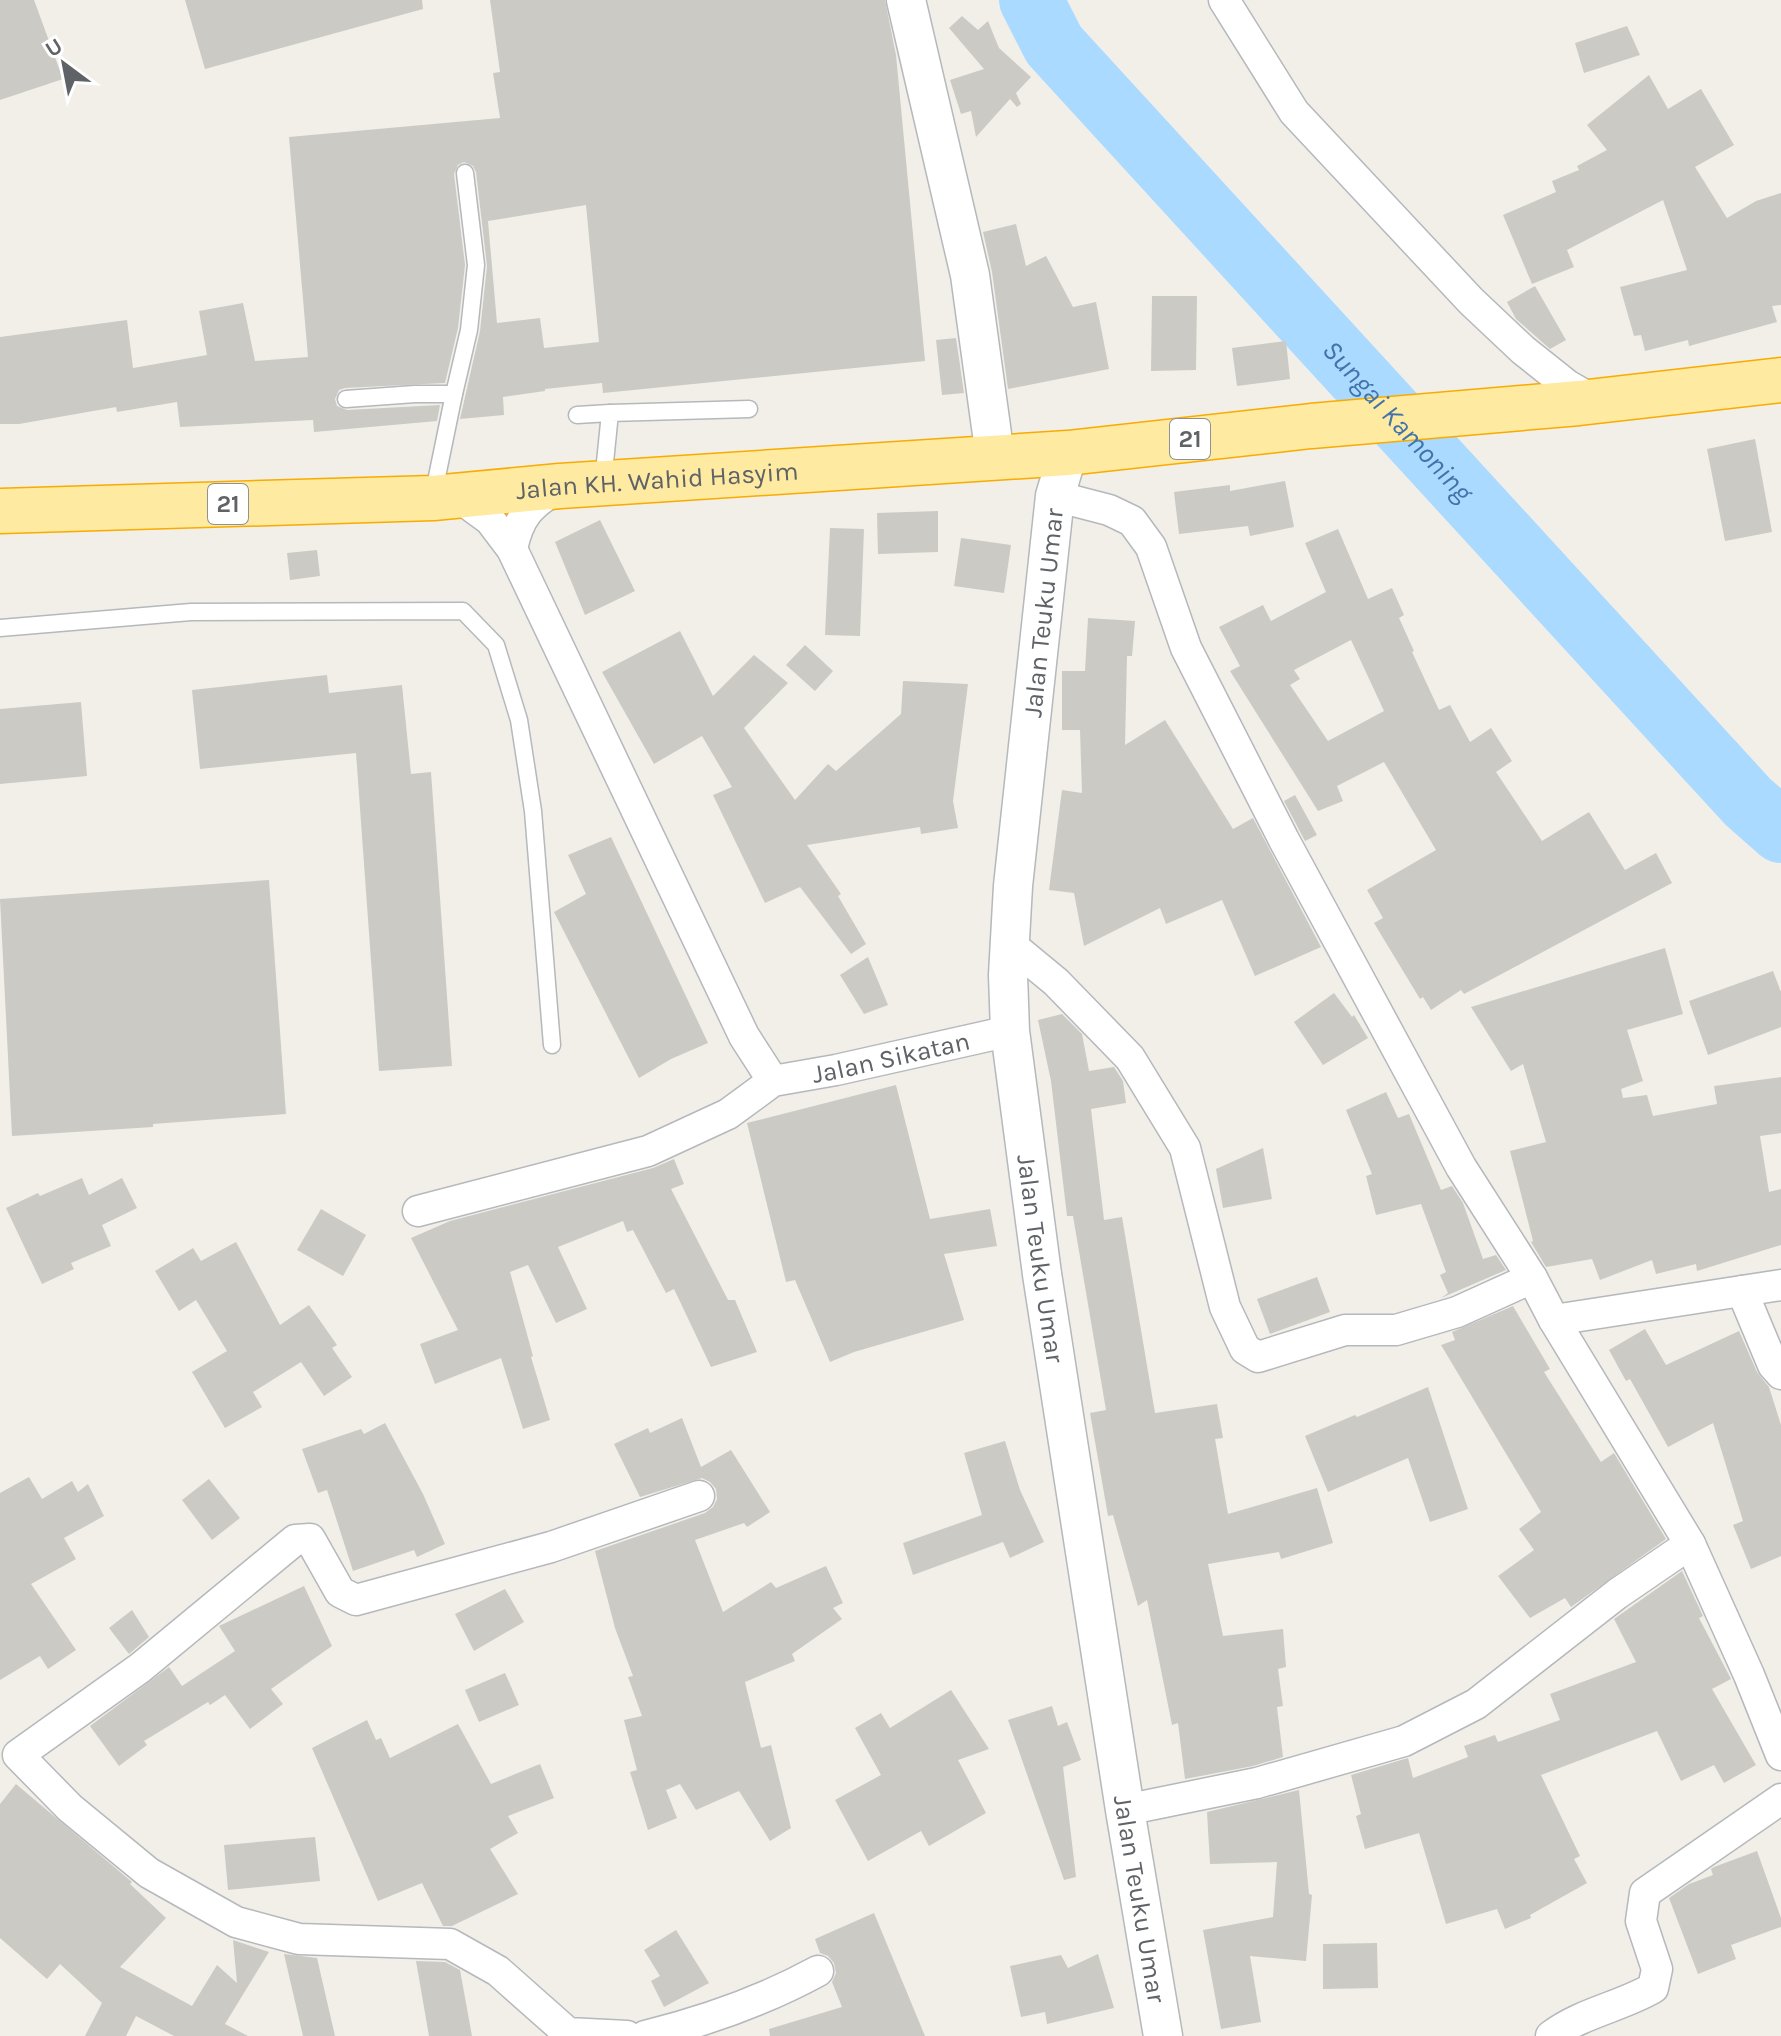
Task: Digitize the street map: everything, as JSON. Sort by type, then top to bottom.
[{"type":"highway","name":"21","points":[[1587,402],[1781,380]]},
{"type":"highway","name":"Jalan KH. Wahid Hasyim","points":[[0,511],[445,496],[995,456],[1061,474],[1311,426],[1587,402]]},
{"type":"street","points":[[906,0],[970,275],[995,456]]},
{"type":"street","points":[[1224,0],[1294,112],[1471,301],[1523,350],[1587,402]]},
{"type":"street","points":[[1061,474],[1109,510],[1132,521],[1151,547],[1186,648],[1284,840],[1461,1167],[1532,1278],[1554,1320],[1690,1544],[1781,1755]]},
{"type":"street","name":"Jalan Teuku Umar","points":[[1061,474],[1013,886],[1010,1031],[1042,1274],[1163,2036]]},
{"type":"street","points":[[512,549],[515,531],[523,516],[537,501],[582,485]]},
{"type":"street","points":[[418,1211],[648,1151],[728,1114],[773,1081],[744,1036],[512,549],[490,520],[445,496]]},
{"type":"street","points":[[1010,944],[1056,982],[1130,1058],[1185,1148],[1225,1307],[1245,1349],[1258,1357],[1345,1330],[1396,1330],[1457,1312],[1532,1278]]},
{"type":"street","name":"Jalan Sikatan","points":[[773,1081],[1010,1031]]},
{"type":"street","points":[[1554,1320],[1781,1285]]},
{"type":"street","points":[[1742,1291],[1773,1365],[1781,1374]]},
{"type":"street","points":[[627,2036],[568,2033],[498,1971],[450,1944],[299,1939],[236,1922],[149,1873],[6,1755],[140,1668],[295,1540],[310,1539],[340,1592],[356,1600],[551,1547],[699,1496]]},
{"type":"street","points":[[1125,1810],[1257,1783],[1404,1741],[1476,1704],[1617,1594],[1690,1544]]},
{"type":"street","points":[[1551,2036],[1569,2023],[1631,2000],[1653,1988],[1657,1969],[1641,1921],[1645,1893],[1781,1799]]},
{"type":"street","points":[[645,2036],[699,2023],[784,1989],[818,1971]]},
{"type":"lane","points":[[445,496],[454,394],[469,330],[476,265],[465,173]]},
{"type":"lane","points":[[346,399],[454,394]]},
{"type":"lane","points":[[577,415],[749,409]]},
{"type":"lane","points":[[582,485],[610,413]]},
{"type":"lane","points":[[0,628],[191,612],[463,611],[496,645],[519,720],[533,811],[552,1045]]},
{"type":"building","points":[[0,0],[34,0],[63,79],[0,100]]},
{"type":"building","points":[[185,0],[422,0],[423,9],[205,69]]},
{"type":"building","points":[[490,0],[885,0],[896,55],[925,361],[603,393],[602,383],[545,389],[503,397],[504,415],[460,419],[480,331],[487,266],[476,172],[473,166],[464,162],[458,165],[454,174],[465,265],[458,328],[445,383],[345,388],[339,390],[335,399],[337,406],[347,410],[440,405],[437,421],[314,432],[313,420],[180,427],[177,402],[117,412],[116,407],[19,424],[0,424],[0,337],[127,320],[133,368],[207,355],[199,311],[243,303],[255,361],[308,357],[289,137],[500,118],[493,73],[500,72]],"holes":[[[586,205],[599,342],[544,348],[540,318],[497,323],[488,221]]]},
{"type":"building","points":[[962,16],[978,30],[988,21],[999,48],[1031,77],[1016,93],[1021,104],[1017,107],[1010,99],[976,137],[971,111],[961,114],[950,80],[984,69],[949,28]]},
{"type":"building","points":[[1627,26],[1640,55],[1584,73],[1575,43]]},
{"type":"building","points":[[1649,75],[1668,109],[1701,89],[1734,145],[1695,167],[1727,218],[1756,201],[1781,193],[1781,305],[1772,306],[1777,322],[1689,346],[1688,340],[1645,351],[1641,335],[1634,336],[1620,287],[1687,270],[1663,200],[1567,250],[1574,267],[1532,284],[1503,215],[1556,192],[1552,181],[1579,170],[1577,166],[1607,150],[1587,125]]},
{"type":"building","points":[[1016,224],[1026,266],[1046,256],[1073,307],[1096,302],[1109,369],[1008,389],[992,272],[983,232]]},
{"type":"building","points":[[1535,286],[1566,340],[1550,349],[1516,319],[1507,302]]},
{"type":"building","points":[[1152,296],[1197,296],[1196,370],[1151,371]]},
{"type":"building","points":[[956,338],[964,393],[942,395],[936,340]]},
{"type":"building","points":[[1286,341],[1290,379],[1237,386],[1232,348]]},
{"type":"building","points":[[1755,439],[1772,532],[1725,541],[1707,449]]},
{"type":"building","points":[[1285,481],[1294,527],[1250,536],[1248,526],[1179,534],[1174,492],[1230,485],[1230,491]]},
{"type":"building","points":[[938,511],[938,552],[878,554],[877,513]]},
{"type":"building","points":[[600,520],[635,591],[585,615],[555,542]]},
{"type":"building","points":[[830,528],[864,529],[860,636],[825,635]]},
{"type":"building","points":[[1338,529],[1368,599],[1392,588],[1404,615],[1399,618],[1412,652],[1439,710],[1450,705],[1470,742],[1491,728],[1512,761],[1496,772],[1542,841],[1589,812],[1625,870],[1656,853],[1672,883],[1464,994],[1461,990],[1431,1010],[1423,997],[1420,999],[1374,923],[1383,918],[1367,890],[1436,850],[1384,762],[1337,786],[1343,801],[1318,811],[1230,671],[1240,666],[1219,627],[1263,605],[1271,621],[1326,592],[1305,543]],"holes":[[[1351,640],[1384,711],[1328,741],[1290,685],[1300,679],[1294,670]]]},
{"type":"building","points":[[961,538],[1011,545],[1004,593],[954,586]]},
{"type":"building","points":[[317,550],[320,576],[290,580],[287,553]]},
{"type":"building","points":[[1088,618],[1135,621],[1132,656],[1127,656],[1125,745],[1165,720],[1233,829],[1253,818],[1321,947],[1255,976],[1222,900],[1166,924],[1160,908],[1084,946],[1074,893],[1049,890],[1062,790],[1082,793],[1080,730],[1062,730],[1062,671],[1085,671]]},
{"type":"building","points":[[680,631],[713,696],[754,655],[788,683],[744,728],[795,800],[828,764],[836,771],[901,714],[903,681],[968,684],[953,801],[958,828],[921,834],[920,827],[807,845],[841,894],[838,896],[866,944],[851,954],[800,887],[765,903],[713,795],[732,787],[702,736],[654,764],[602,672]]},
{"type":"building","points":[[805,645],[833,671],[815,691],[786,665]]},
{"type":"building","points":[[327,675],[329,693],[402,685],[411,774],[431,772],[452,1066],[379,1071],[356,753],[200,769],[192,690]]},
{"type":"building","points":[[81,702],[87,776],[0,784],[0,709]]},
{"type":"building","points":[[1295,795],[1317,835],[1305,841],[1284,801]]},
{"type":"building","points":[[611,837],[708,1043],[671,1059],[639,1078],[554,912],[586,894],[568,855]]},
{"type":"building","points":[[269,880],[286,1114],[12,1136],[0,899]]},
{"type":"building","points":[[1665,948],[1683,1014],[1627,1030],[1643,1081],[1621,1089],[1623,1098],[1647,1095],[1653,1116],[1717,1104],[1714,1086],[1781,1077],[1781,1133],[1760,1136],[1769,1192],[1781,1189],[1781,1245],[1697,1271],[1696,1264],[1656,1274],[1652,1260],[1600,1280],[1592,1259],[1546,1267],[1531,1242],[1510,1151],[1546,1142],[1523,1064],[1511,1071],[1471,1007]]},
{"type":"building","points":[[868,957],[888,1005],[864,1014],[840,975]]},
{"type":"building","points":[[1773,971],[1781,992],[1781,1027],[1708,1055],[1689,1001]]},
{"type":"building","points":[[1334,993],[1352,1017],[1354,1015],[1368,1038],[1323,1065],[1294,1022]]},
{"type":"building","points":[[1062,1014],[1082,1034],[1089,1071],[1114,1067],[1123,1081],[1126,1103],[1091,1109],[1104,1220],[1122,1217],[1155,1413],[1217,1404],[1223,1438],[1215,1439],[1228,1514],[1317,1488],[1333,1543],[1281,1559],[1279,1552],[1208,1564],[1223,1636],[1283,1629],[1286,1667],[1278,1669],[1283,1706],[1277,1707],[1283,1757],[1253,1766],[1185,1779],[1178,1723],[1172,1725],[1147,1600],[1138,1606],[1113,1515],[1108,1516],[1090,1413],[1106,1410],[1073,1216],[1067,1216],[1051,1081],[1038,1020]]},
{"type":"building","points":[[896,1085],[930,1219],[990,1209],[997,1246],[944,1254],[964,1320],[830,1362],[795,1280],[786,1282],[747,1123]]},
{"type":"building","points":[[1386,1092],[1398,1118],[1409,1114],[1441,1190],[1452,1186],[1463,1203],[1483,1259],[1496,1255],[1506,1270],[1441,1298],[1448,1293],[1440,1275],[1446,1272],[1421,1204],[1376,1215],[1366,1176],[1372,1174],[1346,1110]]},
{"type":"building","points":[[1263,1148],[1272,1199],[1223,1208],[1216,1169]]},
{"type":"building","points":[[674,1159],[684,1184],[671,1189],[728,1300],[735,1300],[757,1352],[711,1367],[674,1289],[666,1293],[633,1230],[627,1232],[623,1221],[558,1247],[587,1309],[556,1323],[528,1265],[510,1272],[550,1420],[523,1429],[501,1358],[435,1384],[420,1344],[458,1330],[411,1238],[450,1221],[653,1168]]},
{"type":"building","points":[[82,1178],[89,1195],[122,1178],[137,1208],[102,1225],[111,1246],[71,1263],[74,1269],[42,1284],[6,1208]]},
{"type":"building","points":[[321,1209],[366,1235],[343,1276],[297,1250]]},
{"type":"building","points":[[236,1242],[280,1325],[309,1305],[337,1345],[332,1348],[352,1377],[324,1396],[301,1362],[253,1392],[262,1407],[225,1428],[192,1372],[227,1351],[196,1300],[179,1311],[155,1271],[193,1248],[201,1261]]},
{"type":"building","points":[[1317,1277],[1330,1312],[1270,1334],[1257,1299]]},
{"type":"building","points":[[1513,1306],[1550,1369],[1544,1372],[1601,1462],[1614,1453],[1666,1539],[1571,1607],[1565,1598],[1530,1618],[1498,1576],[1534,1550],[1519,1529],[1541,1512],[1441,1345],[1455,1340],[1452,1332]]},
{"type":"building","points":[[1645,1329],[1666,1365],[1739,1331],[1757,1372],[1769,1387],[1781,1425],[1781,1556],[1751,1569],[1733,1525],[1743,1521],[1713,1423],[1668,1447],[1630,1379],[1626,1381],[1609,1350]]},
{"type":"building","points":[[1428,1387],[1468,1509],[1430,1522],[1408,1458],[1328,1492],[1305,1436]]},
{"type":"building","points":[[682,1418],[701,1467],[731,1450],[770,1512],[747,1527],[744,1523],[695,1540],[723,1612],[771,1582],[776,1588],[826,1566],[843,1603],[833,1608],[842,1619],[792,1654],[795,1661],[745,1682],[761,1748],[771,1745],[791,1828],[770,1841],[739,1791],[696,1810],[680,1784],[666,1790],[677,1818],[648,1830],[630,1772],[637,1770],[624,1720],[642,1716],[628,1677],[633,1676],[615,1628],[595,1551],[705,1513],[713,1507],[717,1499],[716,1489],[702,1478],[640,1497],[614,1444],[648,1428],[650,1433]]},
{"type":"building","points":[[385,1423],[423,1494],[445,1544],[417,1557],[414,1550],[353,1571],[327,1490],[318,1493],[302,1449],[361,1429],[364,1434]]},
{"type":"building","points":[[1005,1441],[1020,1490],[1044,1542],[1010,1558],[1003,1542],[913,1575],[903,1543],[982,1515],[964,1453]]},
{"type":"building","points":[[29,1477],[42,1499],[72,1481],[78,1492],[88,1484],[104,1516],[64,1538],[76,1559],[31,1584],[76,1650],[48,1669],[40,1656],[0,1680],[0,1493]]},
{"type":"building","points":[[209,1479],[240,1518],[212,1540],[182,1500]]},
{"type":"building","points":[[1682,1571],[1703,1616],[1699,1618],[1731,1679],[1712,1689],[1756,1765],[1724,1783],[1714,1765],[1681,1781],[1657,1731],[1541,1775],[1580,1856],[1574,1859],[1587,1883],[1530,1915],[1531,1918],[1505,1929],[1497,1909],[1446,1924],[1419,1833],[1365,1849],[1356,1816],[1361,1814],[1351,1775],[1408,1758],[1413,1778],[1468,1757],[1464,1746],[1495,1735],[1498,1742],[1560,1720],[1550,1694],[1636,1662],[1614,1619]]},
{"type":"building","points":[[304,1586],[332,1646],[271,1689],[283,1704],[250,1729],[225,1695],[144,1741],[147,1745],[119,1766],[90,1726],[169,1667],[182,1686],[235,1651],[219,1626]]},
{"type":"building","points":[[505,1589],[524,1622],[474,1651],[455,1614]]},
{"type":"building","points":[[132,1610],[149,1637],[129,1654],[109,1628]]},
{"type":"building","points":[[505,1673],[519,1705],[479,1722],[465,1690]]},
{"type":"building","points":[[951,1690],[989,1749],[958,1760],[986,1813],[929,1846],[921,1831],[868,1861],[835,1800],[881,1775],[855,1728],[881,1713],[890,1728]]},
{"type":"building","points":[[1052,1706],[1058,1726],[1067,1722],[1081,1760],[1063,1767],[1076,1877],[1064,1880],[1008,1720]]},
{"type":"building","points":[[367,1720],[376,1740],[381,1738],[390,1758],[458,1724],[491,1784],[540,1764],[554,1798],[508,1816],[518,1833],[490,1849],[518,1894],[452,1926],[443,1926],[422,1883],[378,1901],[312,1748]]},
{"type":"building","points":[[16,1784],[132,1882],[130,1884],[166,1918],[120,1967],[192,2006],[217,1965],[237,1983],[233,1940],[269,1952],[225,2024],[248,2036],[174,2036],[136,2016],[126,2036],[85,2036],[102,2003],[60,1964],[47,1979],[0,1938],[0,1804]]},
{"type":"building","points":[[1299,1790],[1309,1894],[1312,1895],[1306,1961],[1250,1956],[1261,2022],[1221,2029],[1203,1930],[1273,1917],[1277,1862],[1210,1864],[1207,1812]]},
{"type":"building","points":[[315,1837],[320,1881],[228,1890],[224,1845]]},
{"type":"building","points":[[1757,1851],[1781,1918],[1781,1927],[1731,1945],[1736,1959],[1698,1974],[1669,1898],[1689,1884],[1713,1875],[1711,1869],[1714,1867]]},
{"type":"building","points":[[874,1913],[925,2036],[770,2036],[769,2029],[842,2007],[832,1982],[836,1973],[834,1963],[820,1953],[815,1939]]},
{"type":"building","points":[[676,1930],[709,1983],[664,2007],[651,1981],[660,1976],[644,1950]]},
{"type":"building","points":[[1377,1943],[1378,1988],[1323,1989],[1323,1944]]},
{"type":"building","points":[[284,1954],[317,1958],[335,2036],[303,2036]]},
{"type":"building","points":[[1098,1954],[1114,2008],[1047,2024],[1045,2012],[1021,2017],[1010,1966],[1061,1955],[1068,1968]]},
{"type":"building","points":[[416,1961],[445,1962],[460,1970],[472,2036],[429,2036]]},
{"type":"waterway","name":"Sungai Kamoning","points":[[1031,0],[1054,45],[1748,802],[1781,831]]}]
